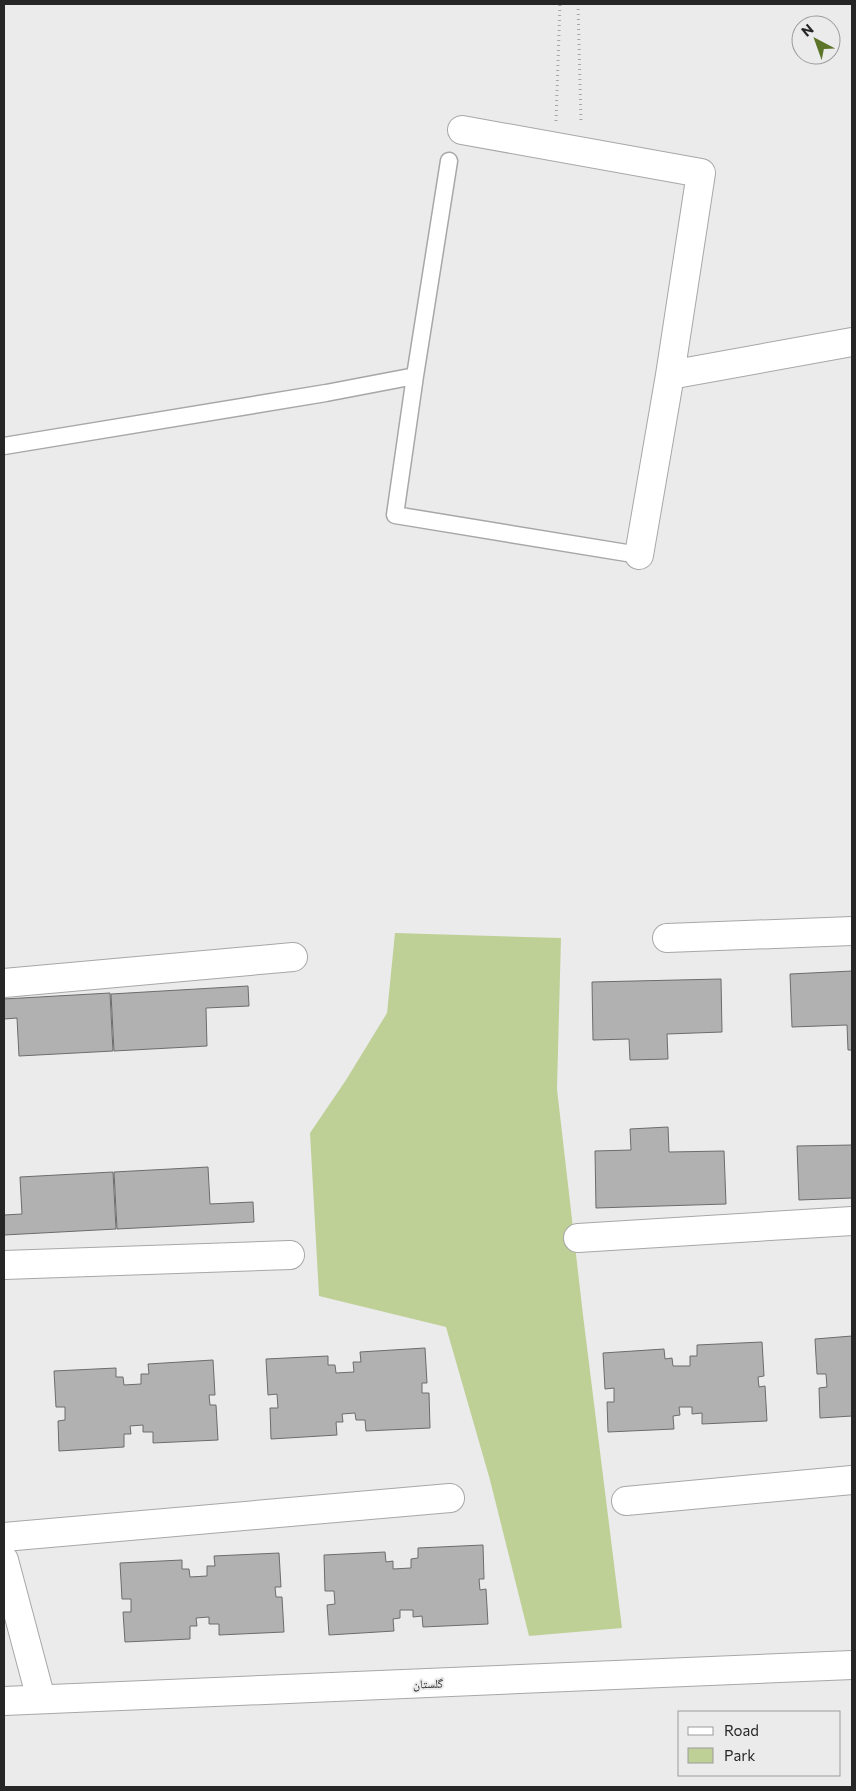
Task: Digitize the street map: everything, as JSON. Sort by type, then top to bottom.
[{"type":"street","points":[[462,130],[701,173],[670,375],[639,555]]},
{"type":"street","points":[[670,375],[852,342]]},
{"type":"street","points":[[667,938],[852,931]]},
{"type":"street","points":[[4,983],[293,957]]},
{"type":"street","points":[[578,1238],[852,1221]]},
{"type":"street","points":[[4,1265],[290,1255]]},
{"type":"street","points":[[626,1501],[852,1480]]},
{"type":"street","points":[[4,1537],[450,1498]]},
{"type":"street","points":[[4,1560],[41,1699]]},
{"type":"street","name":"گلستان","points":[[4,1701],[852,1665]]},
{"type":"lane","points":[[450,161],[415,376],[395,515],[639,555]]},
{"type":"lane","points":[[4,446],[326,393],[415,376]]},
{"type":"path","points":[[555,147],[560,4]]},
{"type":"path","points":[[578,4],[582,152]]},
{"type":"green space","points":[[395,933],[561,938],[557,1089],[622,1628],[529,1636],[490,1480],[446,1327],[319,1296],[310,1133],[346,1080],[387,1013]]},
{"type":"building","points":[[852,971],[852,1050],[848,1050],[847,1025],[792,1027],[790,974]]},
{"type":"building","points":[[721,979],[722,1032],[667,1034],[668,1059],[630,1060],[629,1039],[593,1040],[592,982]]},
{"type":"building","points":[[248,986],[249,1006],[206,1008],[207,1046],[114,1051],[111,994]]},
{"type":"building","points":[[110,993],[113,1051],[19,1056],[17,1018],[4,1019],[4,999]]},
{"type":"building","points":[[668,1127],[669,1152],[724,1151],[726,1204],[596,1208],[595,1151],[631,1150],[630,1129]]},
{"type":"building","points":[[852,1145],[852,1198],[799,1200],[797,1146]]},
{"type":"building","points":[[208,1167],[210,1204],[253,1202],[254,1222],[117,1229],[114,1172]]},
{"type":"building","points":[[113,1172],[116,1229],[4,1235],[4,1215],[22,1214],[20,1177]]},
{"type":"building","points":[[852,1336],[852,1416],[820,1418],[819,1388],[827,1387],[826,1374],[817,1374],[815,1339]]},
{"type":"building","points":[[762,1342],[764,1376],[758,1377],[759,1387],[765,1386],[767,1421],[702,1424],[702,1413],[692,1414],[692,1407],[679,1407],[680,1415],[673,1416],[674,1429],[608,1432],[607,1402],[614,1402],[614,1388],[605,1389],[603,1353],[664,1349],[665,1359],[672,1358],[673,1366],[690,1366],[690,1356],[697,1356],[697,1345]]},
{"type":"building","points":[[425,1348],[427,1383],[422,1383],[422,1393],[429,1393],[430,1428],[366,1431],[365,1420],[356,1420],[355,1413],[342,1414],[343,1422],[336,1422],[337,1435],[271,1439],[270,1408],[278,1408],[277,1394],[268,1395],[266,1359],[328,1356],[328,1365],[335,1365],[336,1373],[354,1372],[353,1362],[361,1362],[360,1352]]},
{"type":"building","points":[[213,1360],[215,1395],[209,1395],[210,1405],[216,1405],[218,1440],[153,1443],[153,1432],[143,1432],[143,1425],[130,1426],[131,1434],[124,1434],[124,1447],[59,1451],[58,1421],[65,1420],[65,1407],[56,1407],[54,1371],[116,1368],[116,1377],[123,1377],[124,1385],[141,1384],[141,1374],[149,1374],[148,1364]]},
{"type":"building","points":[[483,1545],[484,1579],[479,1579],[480,1590],[486,1589],[488,1624],[423,1627],[422,1616],[413,1617],[413,1610],[400,1610],[400,1618],[393,1619],[394,1631],[329,1635],[327,1605],[335,1604],[334,1591],[325,1591],[324,1555],[385,1552],[386,1562],[393,1561],[393,1569],[411,1568],[411,1559],[418,1558],[418,1548]]},
{"type":"building","points":[[279,1553],[281,1587],[275,1587],[276,1597],[282,1597],[284,1632],[219,1635],[219,1624],[209,1624],[209,1617],[196,1618],[197,1626],[190,1626],[190,1639],[125,1642],[123,1612],[131,1612],[131,1599],[122,1599],[120,1563],[182,1560],[182,1569],[189,1569],[190,1577],[207,1576],[207,1566],[215,1566],[214,1556]]}]
